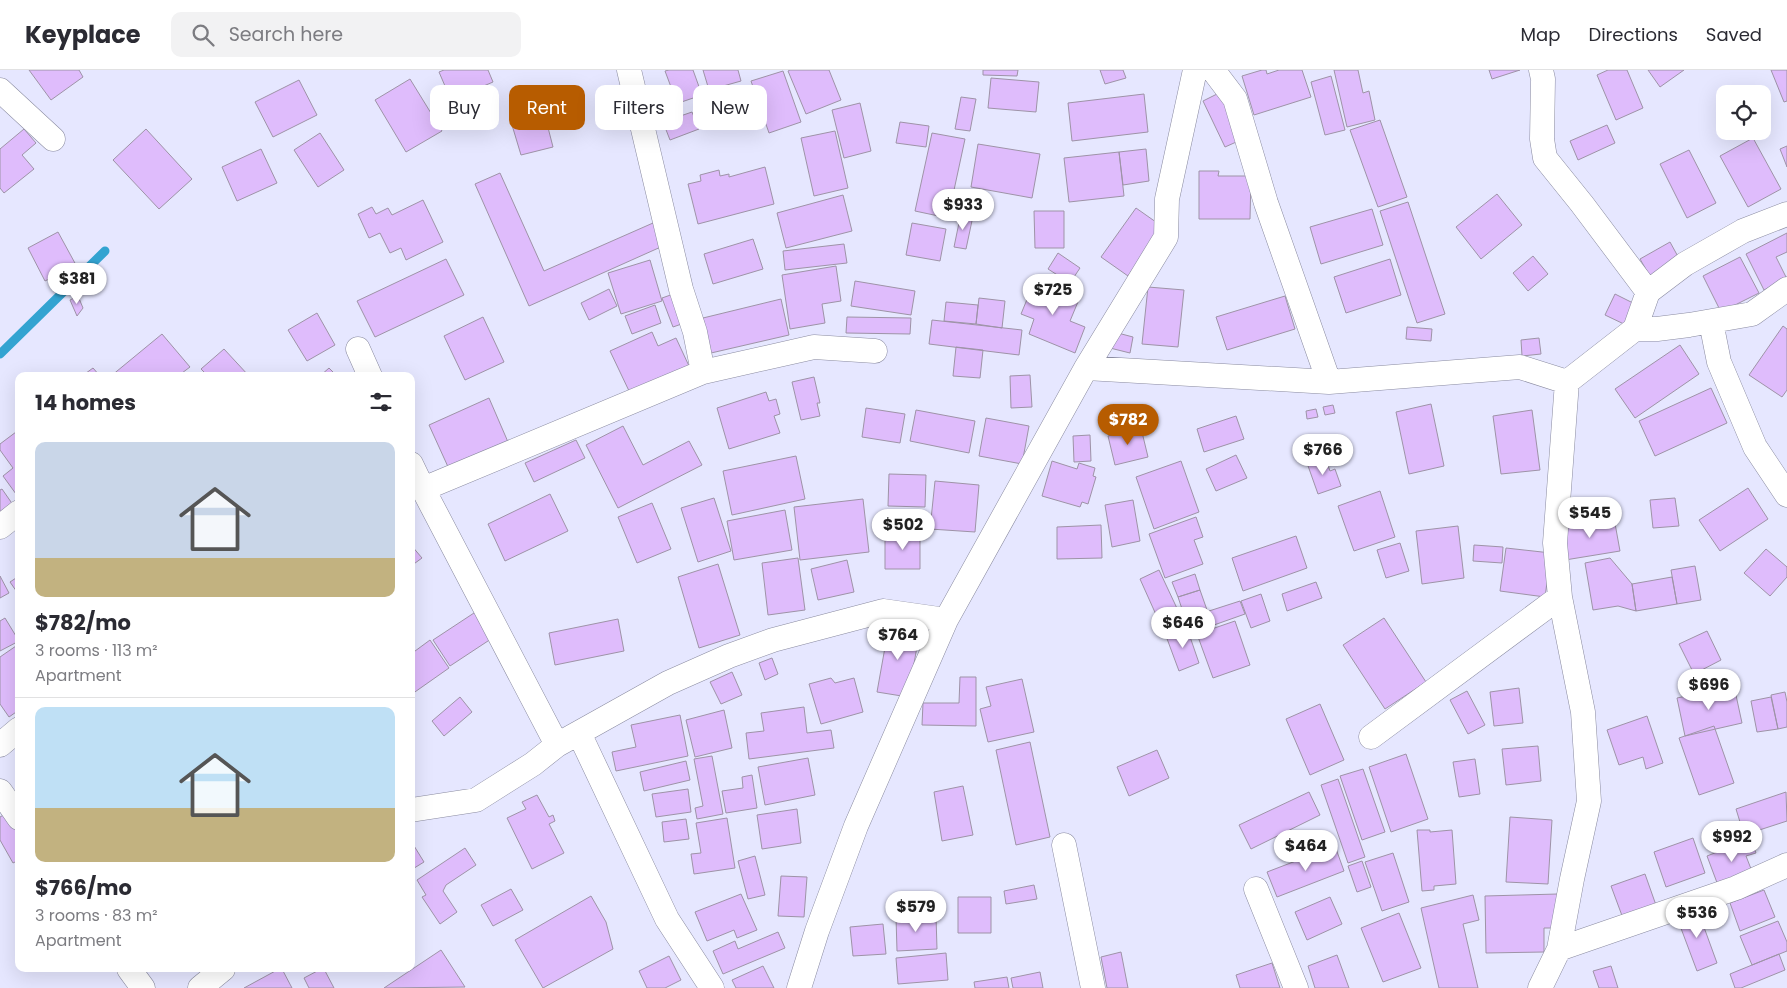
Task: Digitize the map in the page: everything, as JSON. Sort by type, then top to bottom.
[{"type":"street","points":[[628,70],[681,289],[695,332],[703,372]]},
{"type":"street","points":[[800,988],[817,932],[856,826],[946,620],[1086,368],[1166,237],[1167,199],[1195,70]]},
{"type":"street","points":[[1213,70],[1235,99],[1266,203],[1329,382]]},
{"type":"street","points":[[1541,70],[1543,79],[1542,139],[1545,158],[1648,292]]},
{"type":"street","points":[[0,90],[53,139]]},
{"type":"street","points":[[1540,988],[1559,949],[1589,801],[1583,712],[1560,597],[1555,543],[1568,382],[1635,329],[1648,292],[1685,264],[1743,230],[1787,214]]},
{"type":"street","points":[[1635,329],[1657,329],[1711,322],[1752,314],[1787,289]]},
{"type":"street","points":[[1711,322],[1719,362],[1755,447],[1787,495]]},
{"type":"street","points":[[423,489],[703,372],[814,347],[875,351]]},
{"type":"street","points":[[358,349],[368,372]]},
{"type":"street","points":[[1086,368],[1329,382],[1520,367],[1568,382]]},
{"type":"street","points":[[415,472],[557,745]]},
{"type":"street","points":[[0,527],[15,515]]},
{"type":"street","points":[[1371,737],[1560,597]]},
{"type":"street","points":[[415,809],[476,800],[533,764],[557,745],[668,682],[773,640],[883,611],[946,620]]},
{"type":"street","points":[[0,745],[15,732]]},
{"type":"street","points":[[579,733],[667,919],[712,988]]},
{"type":"street","points":[[0,791],[15,812]]},
{"type":"street","points":[[1064,845],[1093,988]]},
{"type":"street","points":[[1559,949],[1736,888],[1787,865]]},
{"type":"street","points":[[1256,889],[1296,988]]},
{"type":"street","points":[[131,972],[143,988]]},
{"type":"street","points":[[200,988],[219,972]]},
{"type":"building","points":[[29,70],[79,70],[83,77],[51,100]]},
{"type":"building","points":[[444,70],[488,70],[493,82],[486,85],[445,85],[439,72]]},
{"type":"building","points":[[693,70],[698,85],[693,85],[693,98],[683,101],[683,85],[670,85],[665,71]]},
{"type":"building","points":[[703,70],[738,70],[741,81],[727,85],[708,85]]},
{"type":"building","points":[[829,70],[841,100],[806,114],[788,71]]},
{"type":"building","points":[[983,70],[1018,70],[1017,76],[983,75]]},
{"type":"building","points":[[1100,70],[1123,70],[1126,78],[1105,84]]},
{"type":"building","points":[[1266,70],[1267,74],[1279,70],[1302,70],[1311,97],[1254,115],[1242,76]]},
{"type":"building","points":[[1334,70],[1358,70],[1363,93],[1369,91],[1375,120],[1347,127]]},
{"type":"building","points":[[1489,70],[1520,70],[1492,79]]},
{"type":"building","points":[[1608,70],[1627,70],[1643,108],[1616,120],[1597,75]]},
{"type":"building","points":[[1648,70],[1684,70],[1660,87]]},
{"type":"building","points":[[1771,70],[1787,70],[1787,101],[1784,102]]},
{"type":"building","points":[[783,71],[801,122],[769,133],[767,127],[767,85],[752,85],[751,81]]},
{"type":"building","points":[[1331,76],[1345,130],[1325,135],[1311,82]]},
{"type":"building","points":[[991,78],[1039,82],[1036,112],[988,108]]},
{"type":"building","points":[[410,79],[430,112],[430,130],[442,131],[406,152],[375,100]]},
{"type":"building","points":[[299,80],[317,115],[273,137],[255,102]]},
{"type":"building","points":[[1221,92],[1243,139],[1225,147],[1203,101]]},
{"type":"building","points":[[1144,94],[1148,132],[1072,141],[1068,103]]},
{"type":"building","points":[[961,97],[976,99],[970,131],[955,129]]},
{"type":"building","points":[[860,103],[871,151],[844,158],[832,110]]},
{"type":"building","points":[[692,112],[693,130],[696,130],[670,140],[666,130],[683,130],[683,115]]},
{"type":"building","points":[[1380,120],[1407,197],[1378,207],[1350,130]]},
{"type":"building","points":[[900,122],[929,126],[926,147],[896,143]]},
{"type":"building","points":[[1607,125],[1615,143],[1578,160],[1570,141]]},
{"type":"building","points":[[24,129],[36,143],[22,155],[34,169],[4,193],[0,188],[0,149]]},
{"type":"building","points":[[146,129],[192,179],[159,209],[113,160]]},
{"type":"building","points":[[514,130],[549,130],[553,147],[521,155]]},
{"type":"building","points":[[835,131],[848,188],[814,196],[801,138]]},
{"type":"building","points":[[320,133],[344,170],[318,187],[294,150]]},
{"type":"building","points":[[932,133],[965,139],[948,218],[915,211]]},
{"type":"building","points":[[1749,140],[1754,140],[1781,189],[1748,207],[1720,156]]},
{"type":"building","points":[[978,144],[1040,154],[1032,198],[971,187]]},
{"type":"building","points":[[1787,146],[1787,167],[1780,149]]},
{"type":"building","points":[[261,149],[277,183],[237,201],[222,167]]},
{"type":"building","points":[[1146,149],[1149,181],[1123,185],[1119,152]]},
{"type":"building","points":[[1689,150],[1716,203],[1687,218],[1660,164]]},
{"type":"building","points":[[1119,152],[1124,196],[1069,202],[1064,158]]},
{"type":"building","points":[[765,167],[774,204],[698,224],[688,184],[701,181],[700,175],[719,170],[720,176],[729,174],[729,177]]},
{"type":"building","points":[[1199,171],[1219,171],[1218,176],[1251,176],[1250,219],[1199,219]]},
{"type":"building","points":[[500,173],[544,271],[653,223],[663,246],[529,306],[475,184]]},
{"type":"building","points":[[1497,194],[1522,225],[1481,259],[1456,227]]},
{"type":"building","points":[[843,195],[852,231],[786,248],[777,213]]},
{"type":"building","points":[[423,200],[443,242],[406,260],[401,248],[390,253],[380,233],[369,238],[358,214],[372,207],[376,214],[388,208],[392,215]]},
{"type":"building","points":[[1408,202],[1445,314],[1417,323],[1380,211]]},
{"type":"building","points":[[1136,208],[1163,227],[1128,276],[1101,257]]},
{"type":"building","points":[[1372,209],[1383,245],[1321,264],[1310,227]]},
{"type":"building","points":[[1034,211],[1064,211],[1064,248],[1035,248]]},
{"type":"building","points":[[961,213],[973,216],[966,249],[954,247]]},
{"type":"building","points":[[912,223],[946,229],[940,261],[906,255]]},
{"type":"building","points":[[58,232],[76,265],[45,281],[28,248]]},
{"type":"building","points":[[1787,233],[1787,252],[1776,257],[1787,279],[1764,290],[1746,254]]},
{"type":"building","points":[[753,239],[763,269],[713,284],[704,254]]},
{"type":"building","points":[[1670,242],[1681,262],[1651,278],[1640,259]]},
{"type":"building","points":[[844,244],[847,263],[785,270],[783,251]]},
{"type":"building","points":[[1058,253],[1080,268],[1070,283],[1048,269]]},
{"type":"building","points":[[1533,256],[1548,274],[1528,291],[1513,273]]},
{"type":"building","points":[[1740,257],[1759,293],[1721,312],[1703,276]]},
{"type":"building","points":[[446,259],[464,295],[375,337],[357,301]]},
{"type":"building","points":[[1390,259],[1401,295],[1346,313],[1334,277]]},
{"type":"building","points":[[650,260],[662,301],[621,314],[608,273]]},
{"type":"building","points":[[836,266],[841,301],[822,304],[825,323],[790,329],[782,275]]},
{"type":"building","points":[[1035,280],[1080,297],[1070,321],[1085,327],[1075,353],[1029,334],[1034,319],[1021,314]]},
{"type":"building","points":[[855,281],[915,291],[911,315],[851,306]]},
{"type":"building","points":[[1148,287],[1184,290],[1178,347],[1142,344]]},
{"type":"building","points":[[609,289],[617,306],[589,320],[581,303]]},
{"type":"building","points":[[679,292],[690,321],[673,327],[662,298]]},
{"type":"building","points":[[1615,294],[1637,305],[1626,325],[1605,315]]},
{"type":"building","points":[[78,296],[83,308],[77,316],[70,300]]},
{"type":"building","points":[[1285,296],[1295,329],[1227,350],[1216,317]]},
{"type":"building","points":[[979,298],[1005,301],[1002,328],[976,324]]},
{"type":"building","points":[[781,299],[789,335],[711,353],[703,318]]},
{"type":"building","points":[[946,302],[978,305],[976,324],[944,321]]},
{"type":"building","points":[[655,305],[661,323],[632,334],[625,316]]},
{"type":"building","points":[[317,313],[335,345],[307,361],[288,330]]},
{"type":"building","points":[[483,317],[504,362],[465,380],[444,336]]},
{"type":"building","points":[[847,317],[911,318],[910,334],[846,333]]},
{"type":"building","points":[[932,320],[1022,330],[1019,355],[929,344]]},
{"type":"building","points":[[1783,326],[1787,329],[1787,390],[1782,397],[1749,375]]},
{"type":"building","points":[[1407,327],[1432,329],[1431,341],[1406,339]]},
{"type":"building","points":[[652,332],[658,346],[676,338],[689,366],[630,393],[610,351]]},
{"type":"building","points":[[1114,332],[1133,337],[1130,353],[1110,348]]},
{"type":"building","points":[[162,334],[190,367],[183,372],[116,372]]},
{"type":"building","points":[[1539,338],[1541,354],[1522,356],[1521,340]]},
{"type":"building","points":[[1680,345],[1699,374],[1635,418],[1615,389]]},
{"type":"building","points":[[956,347],[983,350],[980,378],[953,376]]},
{"type":"building","points":[[224,349],[245,372],[204,372],[201,369]]},
{"type":"building","points":[[93,368],[96,372],[88,372]]},
{"type":"building","points":[[329,368],[333,372],[324,372]]},
{"type":"building","points":[[1030,375],[1032,407],[1011,408],[1010,376]]},
{"type":"building","points":[[814,377],[820,403],[817,403],[820,416],[801,420],[792,382]]},
{"type":"building","points":[[1711,388],[1727,423],[1655,456],[1639,421]]},
{"type":"building","points":[[766,392],[769,401],[776,399],[780,414],[774,416],[780,433],[729,449],[717,408]]},
{"type":"building","points":[[489,398],[508,442],[449,469],[429,425]]},
{"type":"building","points":[[1431,404],[1444,466],[1409,474],[1396,412]]},
{"type":"building","points":[[1333,405],[1335,413],[1325,415],[1323,407]]},
{"type":"building","points":[[866,408],[905,414],[900,443],[862,437]]},
{"type":"building","points":[[1316,409],[1318,417],[1307,419],[1306,411]]},
{"type":"building","points":[[916,410],[975,421],[969,453],[910,441]]},
{"type":"building","points":[[1532,410],[1540,470],[1501,474],[1493,416]]},
{"type":"building","points":[[1236,416],[1244,439],[1204,452],[1197,429]]},
{"type":"building","points":[[986,418],[1029,426],[1022,464],[979,456]]},
{"type":"building","points":[[623,426],[643,465],[689,441],[702,465],[618,508],[586,445]]},
{"type":"building","points":[[1141,428],[1148,457],[1115,465],[1108,436]]},
{"type":"building","points":[[15,433],[15,493],[3,476],[13,468],[0,450],[0,444]]},
{"type":"building","points":[[1090,435],[1091,461],[1074,462],[1073,436]]},
{"type":"building","points":[[576,440],[585,458],[534,482],[525,463]]},
{"type":"building","points":[[1236,455],[1247,478],[1216,491],[1206,469]]},
{"type":"building","points":[[796,456],[805,499],[732,515],[723,471]]},
{"type":"building","points":[[1325,457],[1330,471],[1335,469],[1341,486],[1318,494],[1307,463]]},
{"type":"building","points":[[1052,461],[1077,469],[1079,463],[1095,468],[1093,476],[1096,477],[1088,504],[1082,502],[1080,507],[1042,496]]},
{"type":"building","points":[[1181,461],[1199,512],[1154,529],[1136,477]]},
{"type":"building","points":[[889,474],[926,475],[925,507],[888,506]]},
{"type":"building","points":[[935,481],[979,485],[975,532],[930,529]]},
{"type":"building","points":[[1748,488],[1768,519],[1720,551],[1699,520]]},
{"type":"building","points":[[2,489],[15,508],[15,514],[0,524],[0,490]]},
{"type":"building","points":[[1380,491],[1395,537],[1354,551],[1338,506]]},
{"type":"building","points":[[550,494],[568,531],[505,561],[488,524]]},
{"type":"building","points":[[714,498],[731,551],[698,562],[681,508]]},
{"type":"building","points":[[1561,498],[1585,500],[1584,523],[1560,527]]},
{"type":"building","points":[[1675,498],[1679,526],[1653,528],[1650,500]]},
{"type":"building","points":[[863,499],[869,552],[800,560],[794,507]]},
{"type":"building","points":[[1133,500],[1140,541],[1112,547],[1105,505]]},
{"type":"building","points":[[652,503],[671,549],[637,563],[618,517]]},
{"type":"building","points":[[785,510],[792,550],[734,560],[727,521]]},
{"type":"building","points":[[1196,517],[1203,537],[1194,540],[1203,564],[1165,578],[1149,534]]},
{"type":"building","points":[[1614,518],[1620,551],[1565,560],[1560,527]]},
{"type":"building","points":[[1101,525],[1102,558],[1057,559],[1057,527]]},
{"type":"building","points":[[1458,526],[1464,578],[1422,584],[1416,531]]},
{"type":"building","points":[[885,533],[920,533],[920,569],[885,569]]},
{"type":"building","points":[[1296,536],[1307,568],[1243,591],[1232,558]]},
{"type":"building","points":[[1400,543],[1409,571],[1386,578],[1377,550]]},
{"type":"building","points":[[1474,545],[1503,547],[1502,563],[1473,561]]},
{"type":"building","points":[[1506,548],[1551,553],[1545,597],[1500,591]]},
{"type":"building","points":[[1766,549],[1787,567],[1787,577],[1770,596],[1744,573]]},
{"type":"building","points":[[415,550],[422,558],[415,563]]},
{"type":"building","points":[[798,558],[805,610],[768,615],[762,563]]},
{"type":"building","points":[[1610,558],[1632,584],[1636,611],[1618,606],[1593,610],[1585,563]]},
{"type":"building","points":[[847,560],[854,592],[818,600],[811,569]]},
{"type":"building","points":[[718,564],[740,635],[699,648],[678,577]]},
{"type":"building","points":[[1695,566],[1701,600],[1677,604],[1671,570]]},
{"type":"building","points":[[1159,570],[1182,619],[1162,628],[1140,579]]},
{"type":"building","points":[[1195,574],[1200,590],[1178,597],[1172,582]]},
{"type":"building","points":[[0,576],[9,593],[0,598]]},
{"type":"building","points":[[1672,577],[1677,604],[1636,611],[1632,584]]},
{"type":"building","points":[[15,579],[15,589],[10,582]]},
{"type":"building","points":[[1316,582],[1322,598],[1287,611],[1282,594]]},
{"type":"building","points":[[1200,590],[1207,610],[1185,618],[1178,597]]},
{"type":"building","points":[[1261,594],[1270,621],[1251,628],[1241,601]]},
{"type":"building","points":[[1240,601],[1245,614],[1214,625],[1209,611]]},
{"type":"building","points":[[477,611],[494,637],[450,666],[433,640]]},
{"type":"building","points":[[5,618],[15,634],[15,643],[0,651],[0,621]]},
{"type":"building","points":[[1384,618],[1426,682],[1385,709],[1343,645]]},
{"type":"building","points":[[618,619],[624,651],[555,665],[549,633]]},
{"type":"building","points":[[1235,621],[1250,665],[1213,678],[1197,634]]},
{"type":"building","points":[[889,625],[920,630],[908,697],[877,692]]},
{"type":"building","points":[[1187,628],[1199,663],[1179,671],[1166,636]]},
{"type":"building","points":[[1707,631],[1721,660],[1694,674],[1679,644]]},
{"type":"building","points":[[430,640],[449,668],[415,692],[415,651]]},
{"type":"building","points":[[15,647],[15,713],[9,717],[0,704],[0,657]]},
{"type":"building","points":[[772,658],[778,674],[765,680],[759,663]]},
{"type":"building","points":[[732,672],[742,695],[721,704],[710,682]]},
{"type":"building","points":[[960,677],[976,677],[976,726],[922,725],[923,703],[959,703]]},
{"type":"building","points":[[831,678],[835,683],[854,678],[863,712],[821,724],[809,684]]},
{"type":"building","points":[[1022,679],[1034,732],[988,742],[980,709],[991,706],[986,687]]},
{"type":"building","points":[[1734,686],[1742,723],[1685,736],[1677,698]]},
{"type":"building","points":[[1519,688],[1523,723],[1494,726],[1490,692]]},
{"type":"building","points":[[1467,691],[1485,725],[1468,734],[1450,700]]},
{"type":"building","points":[[1785,692],[1787,727],[1778,729],[1771,695]]},
{"type":"building","points":[[460,697],[472,712],[444,736],[432,721]]},
{"type":"building","points":[[1771,697],[1778,729],[1757,732],[1751,701]]},
{"type":"building","points":[[1320,704],[1344,760],[1310,775],[1286,719]]},
{"type":"building","points":[[804,707],[807,733],[831,730],[834,748],[749,759],[746,733],[764,731],[761,713]]},
{"type":"building","points":[[724,710],[732,748],[695,757],[686,720]]},
{"type":"building","points":[[680,715],[688,756],[616,771],[612,752],[636,747],[631,725]]},
{"type":"building","points":[[1647,716],[1663,763],[1646,769],[1643,757],[1619,765],[1607,730]]},
{"type":"building","points":[[1714,726],[1734,783],[1699,795],[1679,738]]},
{"type":"building","points":[[1030,742],[1050,837],[1016,845],[996,750]]},
{"type":"building","points":[[1538,746],[1541,781],[1506,785],[1502,749]]},
{"type":"building","points":[[1157,750],[1169,778],[1129,796],[1117,767]]},
{"type":"building","points":[[1406,754],[1428,819],[1391,832],[1369,767]]},
{"type":"building","points":[[712,756],[723,814],[697,819],[695,808],[703,806],[694,759]]},
{"type":"building","points":[[808,758],[815,795],[765,805],[758,767]]},
{"type":"building","points":[[1475,759],[1480,794],[1459,797],[1453,762]]},
{"type":"building","points":[[686,761],[690,780],[644,791],[640,772]]},
{"type":"building","points":[[1363,769],[1385,832],[1362,840],[1340,776]]},
{"type":"building","points":[[752,775],[757,808],[726,813],[722,791],[743,788],[742,777]]},
{"type":"building","points":[[1338,779],[1365,857],[1348,863],[1321,785]]},
{"type":"building","points":[[963,786],[973,835],[942,841],[934,792]]},
{"type":"building","points":[[688,789],[691,812],[656,817],[652,794]]},
{"type":"building","points":[[1309,792],[1320,815],[1251,849],[1239,825]]},
{"type":"building","points":[[1786,792],[1787,821],[1744,835],[1736,809]]},
{"type":"building","points":[[537,795],[549,817],[553,815],[555,821],[549,824],[564,853],[532,869],[507,818],[526,809],[522,802]]},
{"type":"building","points":[[797,809],[801,843],[762,849],[757,815]]},
{"type":"building","points":[[7,813],[15,827],[15,862],[13,863],[0,840],[0,817]]},
{"type":"building","points":[[1510,817],[1552,820],[1548,884],[1506,882]]},
{"type":"building","points":[[727,818],[735,868],[694,874],[691,854],[701,853],[696,823]]},
{"type":"building","points":[[686,819],[689,839],[664,842],[662,822]]},
{"type":"building","points":[[1417,830],[1430,830],[1430,832],[1452,830],[1456,884],[1434,886],[1434,890],[1422,891]]},
{"type":"building","points":[[1693,838],[1705,873],[1666,887],[1654,852]]},
{"type":"building","points":[[1750,839],[1756,853],[1746,856],[1753,874],[1719,888],[1707,856]]},
{"type":"building","points":[[1335,846],[1344,871],[1277,897],[1267,872]]},
{"type":"building","points":[[415,847],[424,862],[415,868]]},
{"type":"building","points":[[465,848],[476,865],[446,885],[443,891],[457,912],[440,924],[422,897],[426,895],[417,880]]},
{"type":"building","points":[[1393,853],[1409,902],[1382,911],[1365,862]]},
{"type":"building","points":[[755,856],[765,895],[748,899],[738,861]]},
{"type":"building","points":[[1362,861],[1371,887],[1357,892],[1348,866]]},
{"type":"building","points":[[1645,874],[1657,908],[1624,921],[1611,886]]},
{"type":"building","points":[[781,876],[807,877],[804,917],[778,916]]},
{"type":"building","points":[[1034,885],[1037,899],[1006,904],[1004,891]]},
{"type":"building","points":[[511,889],[523,910],[493,926],[481,905]]},
{"type":"building","points":[[1764,890],[1775,917],[1740,931],[1730,903]]},
{"type":"building","points":[[741,894],[757,930],[737,938],[734,930],[707,941],[695,912]]},
{"type":"building","points":[[1558,894],[1559,928],[1544,928],[1544,952],[1486,953],[1485,896]]},
{"type":"building","points":[[1473,895],[1479,920],[1463,924],[1478,988],[1439,988],[1421,908]]},
{"type":"building","points":[[591,896],[606,922],[613,949],[543,988],[515,940]]},
{"type":"building","points":[[958,897],[991,897],[991,933],[958,933]]},
{"type":"building","points":[[1330,897],[1342,924],[1307,940],[1295,912]]},
{"type":"building","points":[[1697,908],[1717,963],[1697,971],[1676,915]]},
{"type":"building","points":[[1399,913],[1421,968],[1383,982],[1361,928]]},
{"type":"building","points":[[936,916],[937,949],[897,951],[896,917]]},
{"type":"building","points":[[1778,921],[1787,942],[1787,951],[1752,965],[1740,936]]},
{"type":"building","points":[[883,924],[886,954],[853,956],[850,927]]},
{"type":"building","points":[[778,932],[785,948],[723,974],[713,951],[735,941],[738,949]]},
{"type":"building","points":[[441,950],[465,987],[384,988],[408,972],[415,972],[415,967]]},
{"type":"building","points":[[1121,952],[1128,988],[1107,988],[1101,957]]},
{"type":"building","points":[[946,953],[948,980],[898,984],[896,958]]},
{"type":"building","points":[[1779,954],[1785,970],[1741,988],[1735,988],[1730,974]]},
{"type":"building","points":[[1337,955],[1349,988],[1315,988],[1308,966]]},
{"type":"building","points":[[669,956],[681,980],[665,988],[647,988],[639,971]]},
{"type":"building","points":[[1272,963],[1280,988],[1240,988],[1236,975]]},
{"type":"building","points":[[763,966],[774,988],[736,988],[732,980]]},
{"type":"building","points":[[1611,966],[1618,988],[1599,988],[1593,971]]},
{"type":"building","points":[[273,972],[284,972],[292,988],[244,988]]},
{"type":"building","points":[[315,972],[326,972],[334,988],[309,988],[304,978]]},
{"type":"building","points":[[1040,972],[1043,988],[1013,988],[1011,978]]},
{"type":"building","points":[[1007,977],[1009,988],[975,988],[974,982]]},
{"type":"waterway","points":[[0,354],[105,251]]}]
